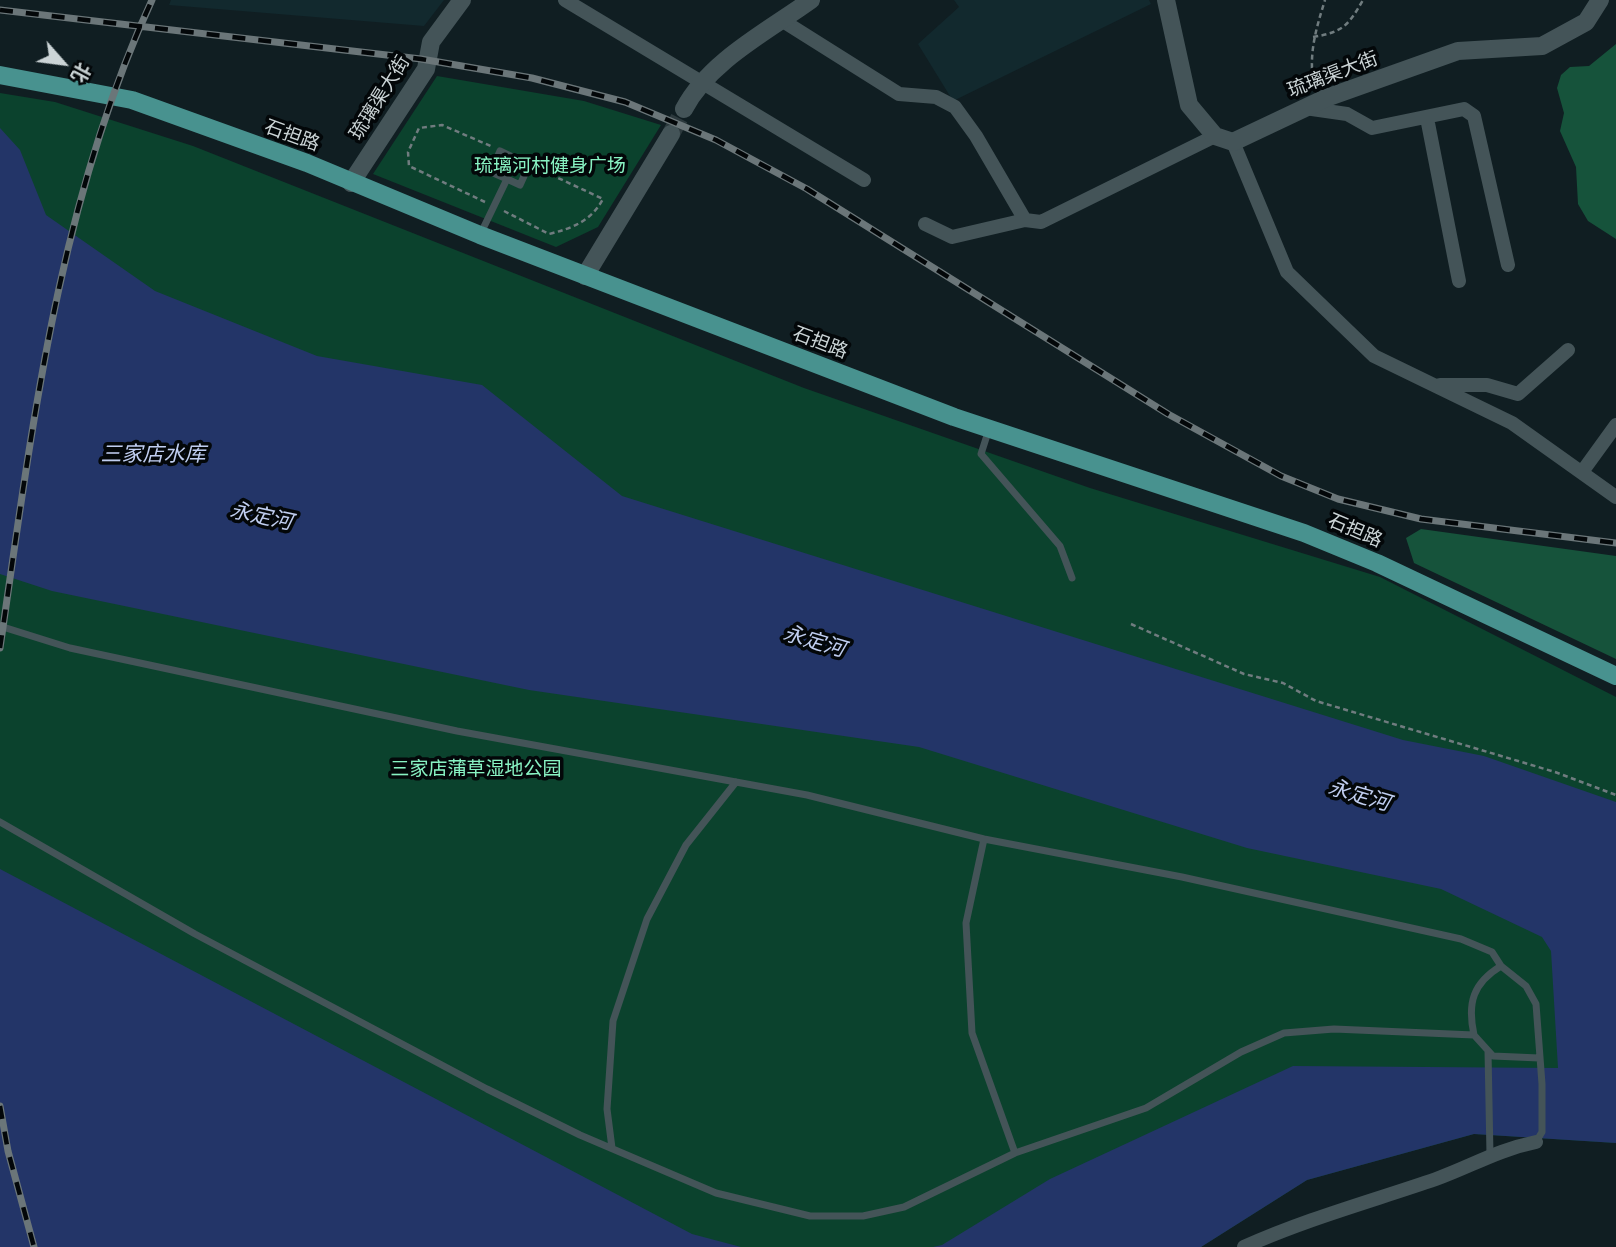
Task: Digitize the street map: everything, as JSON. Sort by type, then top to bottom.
[{"type":"main road","name":"石担路","points":[[0,75],[132,100],[585,276],[989,428],[1304,533],[1377,563],[1616,676]]},
{"type":"street","name":"琉璃渠大街","points":[[351,183],[426,69],[431,42],[462,0]]},
{"type":"street","points":[[565,0],[864,180]]},
{"type":"street","points":[[684,109],[703,81],[811,0]]},
{"type":"street","points":[[1166,0],[1189,105],[1215,136],[1233,142],[1287,272],[1374,356],[1513,423],[1616,497]]},
{"type":"street","name":"琉璃渠大街","points":[[1233,142],[1311,104],[1458,51],[1542,46],[1586,22],[1600,0]]},
{"type":"street","points":[[783,21],[899,94],[936,97],[955,107],[1025,220]]},
{"type":"street","points":[[1311,104],[1347,114],[1372,128],[1464,109],[1474,116],[1508,265]]},
{"type":"street","points":[[1427,118],[1459,281]]},
{"type":"street","points":[[585,276],[671,134]]},
{"type":"street","points":[[925,224],[952,237],[1025,220],[1041,222],[1215,136]]},
{"type":"street","points":[[1435,385],[1487,385],[1518,394],[1568,350]]},
{"type":"street","points":[[1582,472],[1616,425]]},
{"type":"street","points":[[1244,1247],[1286,1228],[1449,1174],[1490,1155],[1536,1142]]},
{"type":"lane","points":[[500,151],[529,165],[520,185],[491,172],[500,151]]},
{"type":"lane","points":[[480,235],[507,179]]},
{"type":"lane","points":[[989,428],[981,454],[1060,546],[1072,578]]},
{"type":"lane","points":[[0,626],[71,648],[457,731],[807,795],[984,839],[1182,877],[1461,939],[1492,952],[1501,966],[1526,986],[1536,1004],[1542,1132],[1536,1142]]},
{"type":"lane","points":[[612,1148],[607,1109],[613,1021],[647,919],[686,845],[736,782]]},
{"type":"lane","points":[[0,822],[220,947],[486,1089],[716,1193],[810,1216],[863,1216],[904,1206],[1015,1153],[1146,1108],[1241,1052],[1284,1033],[1334,1029],[1474,1035]]},
{"type":"lane","points":[[984,839],[966,923],[972,1033],[1015,1153]]},
{"type":"lane","points":[[1501,966],[1482,978],[1472,1000],[1474,1035],[1493,1056],[1539,1058]]},
{"type":"lane","points":[[1488,1050],[1490,1155]]},
{"type":"path","points":[[1311,104],[1313,37],[1325,0]]},
{"type":"path","points":[[1313,37],[1330,34],[1349,25],[1363,0]]},
{"type":"path","points":[[500,151],[442,125],[419,128],[408,152],[409,166],[550,233],[574,228],[596,212],[603,199],[529,165]]},
{"type":"path","points":[[1131,624],[1244,674],[1283,682],[1316,701],[1555,772],[1616,795]]},
{"type":"shaded area","points":[[171,0],[444,0],[424,26],[169,5]]},
{"type":"shaded area","points":[[954,0],[1149,0],[1151,4],[953,101],[918,44],[959,7]]},
{"type":"green space","points":[[1616,44],[1616,239],[1588,221],[1578,204],[1576,167],[1560,131],[1564,113],[1557,88],[1561,75],[1570,67],[1589,66]]},
{"type":"green space","name":"琉璃河村健身广场","points":[[437,76],[584,101],[661,125],[598,227],[556,247],[373,174]]},
{"type":"green space","name":"三家店蒲草湿地公园","points":[[0,93],[55,102],[193,146],[804,388],[1090,488],[1380,577],[1616,697],[1616,1143],[1474,1134],[1307,1180],[1201,1247],[0,1247]]},
{"type":"green space","points":[[1421,529],[1616,556],[1616,659],[1414,563],[1406,538]]},
{"type":"water","name":"三家店水库","points":[[0,128],[20,150],[46,215],[155,291],[317,356],[482,385],[622,496],[1403,740],[1484,756],[1616,802],[1616,1143],[1474,1134],[1307,1180],[1201,1247],[933,1247],[942,1245],[1050,1179],[1293,1066],[1558,1068],[1551,951],[1542,937],[1441,889],[1247,848],[919,747],[529,690],[52,591],[0,574]]},
{"type":"water","points":[[0,869],[692,1234],[741,1247],[0,1247]]},
{"type":"tunnel","points":[[671,134],[684,109]]},
{"type":"railway","points":[[0,648],[37,400],[71,236],[93,156],[120,77],[152,0]]},
{"type":"railway","points":[[0,10],[421,59],[532,78],[625,102],[716,140],[807,189],[1168,414],[1281,476],[1338,499],[1421,519],[1616,543]]},
{"type":"railway","points":[[0,1106],[8,1151],[34,1247]]},
{"type":"water label","name":"永定河","points":[[261,517]]},
{"type":"water label","name":"永定河","points":[[814,642]]},
{"type":"water label","name":"永定河","points":[[1359,796]]}]
